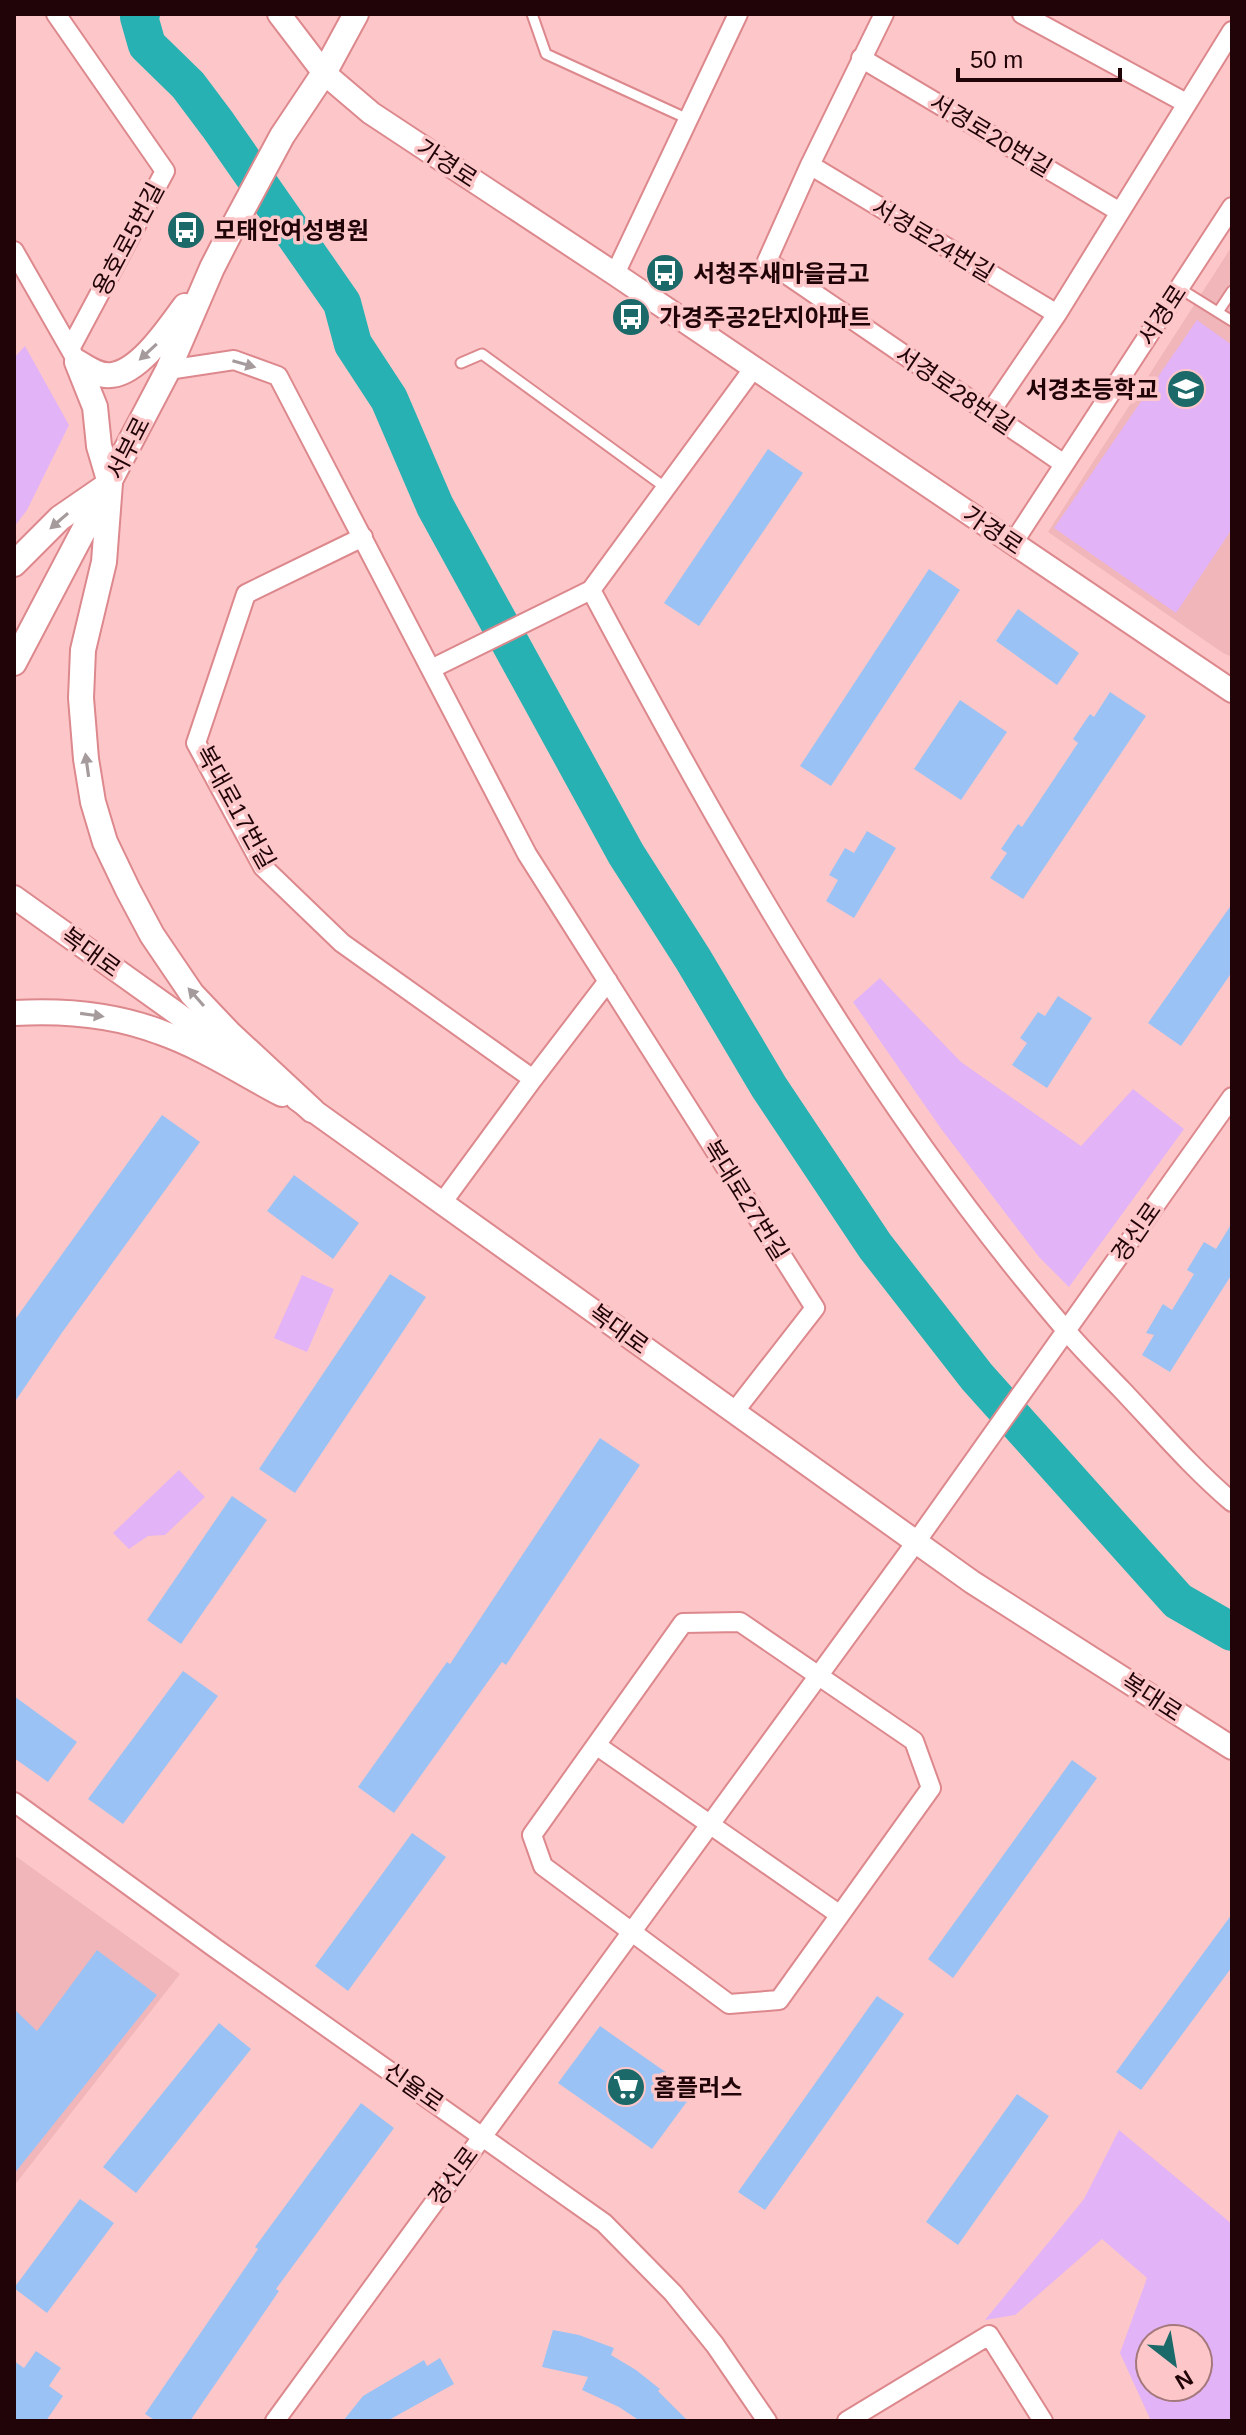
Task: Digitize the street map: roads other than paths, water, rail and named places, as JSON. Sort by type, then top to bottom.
[{"type":"main road","points":[[324,73],[356,14]]},
{"type":"main road","name":"서부로","points":[[14,663],[168,370],[232,229],[282,136],[324,73]]},
{"type":"main road","points":[[73,356],[96,374],[113,376],[134,365],[157,344],[212,268]]},
{"type":"main road","points":[[73,356],[95,407],[99,446],[110,483],[104,562],[83,650],[81,698],[93,802],[105,842],[152,935],[192,994],[312,1110]]},
{"type":"main road","points":[[14,564],[60,518],[110,483]]},
{"type":"main road","points":[[14,1013],[76,1013],[121,1019],[162,1032],[312,1110]]},
{"type":"street","name":"용호로5번길","points":[[56,14],[165,171],[73,356]]},
{"type":"street","name":"가경로","points":[[279,14],[324,73],[371,113],[1232,691]]},
{"type":"street","points":[[615,274],[738,14]]},
{"type":"street","points":[[810,165],[884,14]]},
{"type":"street","points":[[1022,14],[1186,103]]},
{"type":"street","points":[[989,414],[1057,314],[1232,31]]},
{"type":"street","name":"서경로20번길","points":[[861,58],[1120,212]]},
{"type":"street","name":"서경로28번길","points":[[810,165],[767,261],[1064,464]]},
{"type":"street","name":"서경로24번길","points":[[810,165],[1057,314]]},
{"type":"street","name":"서경로","points":[[1013,543],[1232,207]]},
{"type":"street","points":[[14,251],[73,356]]},
{"type":"street","points":[[168,370],[234,360],[278,376],[527,854],[608,981],[442,1203]]},
{"type":"street","points":[[431,669],[591,590],[753,369]]},
{"type":"street","name":"복대로17번길","points":[[363,537],[246,594],[196,743],[263,867],[342,943],[533,1079]]},
{"type":"street","points":[[591,590],[674,743],[793,949],[931,1159],[1066,1331],[1203,1477],[1232,1502]]},
{"type":"street","name":"복대로","points":[[14,897],[972,1582],[1232,1748]]},
{"type":"street","name":"복대로27번길","points":[[608,981],[815,1308],[734,1412]]},
{"type":"street","name":"경신로","points":[[275,2421],[916,1542],[1232,1097]]},
{"type":"street","points":[[740,1622],[914,1741],[931,1788],[779,2000],[729,2004],[543,1866],[532,1835],[596,1745],[683,1623],[740,1622]]},
{"type":"street","points":[[596,1745],[840,1915]]},
{"type":"street","name":"신율로","points":[[14,1802],[604,2223],[663,2283],[715,2345],[767,2421]]},
{"type":"street","points":[[847,2421],[989,2335],[1043,2421]]},
{"type":"lane","points":[[532,14],[546,54],[688,119]]},
{"type":"lane","points":[[1179,288],[1232,321]]},
{"type":"lane","points":[[1218,312],[1232,291]]},
{"type":"lane","points":[[461,363],[482,354],[666,488]]},
{"type":"waterway","points":[[141,14],[139,17],[147,45],[188,85],[342,303],[353,344],[389,399],[435,506],[626,854],[769,1087],[875,1246],[977,1377],[1178,1601],[1232,1632]]},
{"type":"place","name":"모태안여성병원","points":[[186,230]]},
{"type":"place","name":"서청주새마을금고","points":[[665,273]]},
{"type":"place","name":"가경주공2단지아파트","points":[[631,317]]},
{"type":"place","name":"서경초등학교","points":[[1186,389]]},
{"type":"place","name":"홈플러스","points":[[626,2087]]}]
